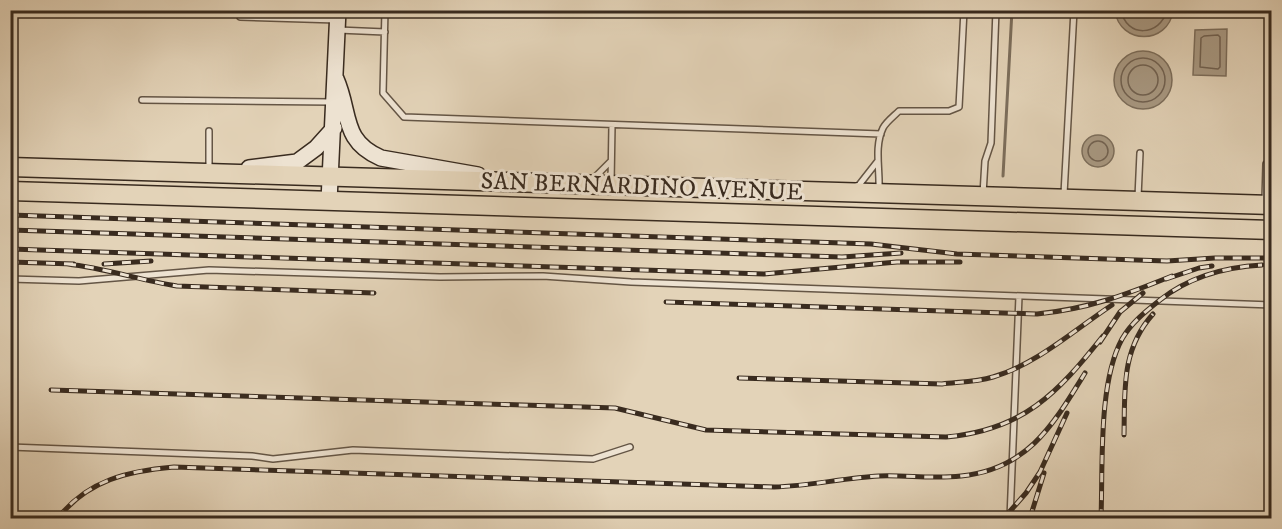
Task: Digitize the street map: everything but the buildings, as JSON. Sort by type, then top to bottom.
[{"type":"main road","name":"SAN BERNARDINO AVENUE","points":[[10,167],[1268,205]]},
{"type":"main road","points":[[443,204],[499,198],[589,200],[611,186]]},
{"type":"main road","name":"SAN BERNARDINO AVENUE","points":[[10,191],[1272,230]]},
{"type":"main road","points":[[716,213],[765,205],[855,208],[867,206],[879,194]]},
{"type":"street","points":[[329,201],[337,20]]},
{"type":"street","points":[[336,79],[342,93],[349,127],[356,141],[367,152],[381,158],[529,183]]},
{"type":"street","points":[[209,174],[297,162],[316,148],[333,128]]},
{"type":"lane","points":[[385,10],[383,93],[404,117],[881,134]]},
{"type":"lane","points":[[879,194],[880,172],[877,162],[884,126],[899,111],[950,111],[959,107],[963,10]]},
{"type":"lane","points":[[983,197],[985,161],[991,144],[996,10]]},
{"type":"lane","points":[[1063,199],[1074,10]]},
{"type":"lane","points":[[240,17],[337,20],[385,32]]},
{"type":"lane","points":[[142,100],[335,102]]},
{"type":"lane","points":[[611,186],[612,124]]},
{"type":"lane","points":[[209,131],[209,174]]},
{"type":"lane","points":[[1138,201],[1140,153]]},
{"type":"lane","points":[[587,185],[610,162]]},
{"type":"lane","points":[[842,192],[858,185],[877,162]]},
{"type":"lane","points":[[1266,164],[1268,205]]},
{"type":"lane","points":[[10,279],[79,281],[209,270],[440,277],[543,276],[631,282],[1272,305]]},
{"type":"lane","points":[[1010,519],[1018,296]]},
{"type":"lane","points":[[10,447],[252,456],[273,459],[353,450],[593,459],[630,447]]},
{"type":"water","points":[[1115,10],[1173,11],[1163,30],[1154,35],[1144,36],[1134,35],[1125,30]]},
{"type":"water","points":[[1227,29],[1226,76],[1193,75],[1195,30]]},
{"type":"water","points":[[1143,51],[1159,56],[1167,64],[1172,80],[1167,96],[1159,104],[1143,109],[1127,104],[1119,96],[1114,80],[1119,64],[1127,56]]},
{"type":"water","points":[[1098,135],[1109,140],[1114,151],[1109,162],[1098,167],[1087,162],[1082,151],[1087,140]]},
{"type":"waterway","points":[[1003,176],[1012,10]]},
{"type":"railway","points":[[10,215],[871,244],[957,254],[1167,261],[1272,258]]},
{"type":"railway","points":[[10,230],[842,257],[901,253]]},
{"type":"railway","points":[[10,249],[764,274],[897,262],[960,262]]},
{"type":"railway","points":[[104,264],[151,261]]},
{"type":"railway","points":[[10,262],[74,264]]},
{"type":"railway","points":[[67,264],[177,286],[374,293]]},
{"type":"railway","points":[[1101,518],[1105,402],[1114,357],[1122,339],[1149,308],[1183,285],[1221,271],[1262,265]]},
{"type":"railway","points":[[1166,279],[1212,266]]},
{"type":"railway","points":[[666,302],[1037,314],[1073,309],[1106,300],[1172,276]]},
{"type":"railway","points":[[1100,342],[1120,312],[1143,293]]},
{"type":"railway","points":[[739,378],[942,384],[980,380],[1025,364],[1055,346],[1112,305]]},
{"type":"railway","points":[[1124,435],[1125,386],[1130,356],[1135,342],[1153,314]]},
{"type":"railway","points":[[51,390],[615,408],[706,430],[946,437],[997,426],[1036,406],[1070,375],[1103,336]]},
{"type":"railway","points":[[58,518],[70,505],[96,486],[141,471],[174,467],[774,487],[879,476],[961,476],[984,472],[1021,454],[1049,427],[1085,373]]},
{"type":"railway","points":[[1004,518],[1026,493],[1040,472],[1067,413]]},
{"type":"railway","points":[[1030,518],[1044,473]]},
{"type":"railway","points":[[1263,518],[1272,502]]}]
